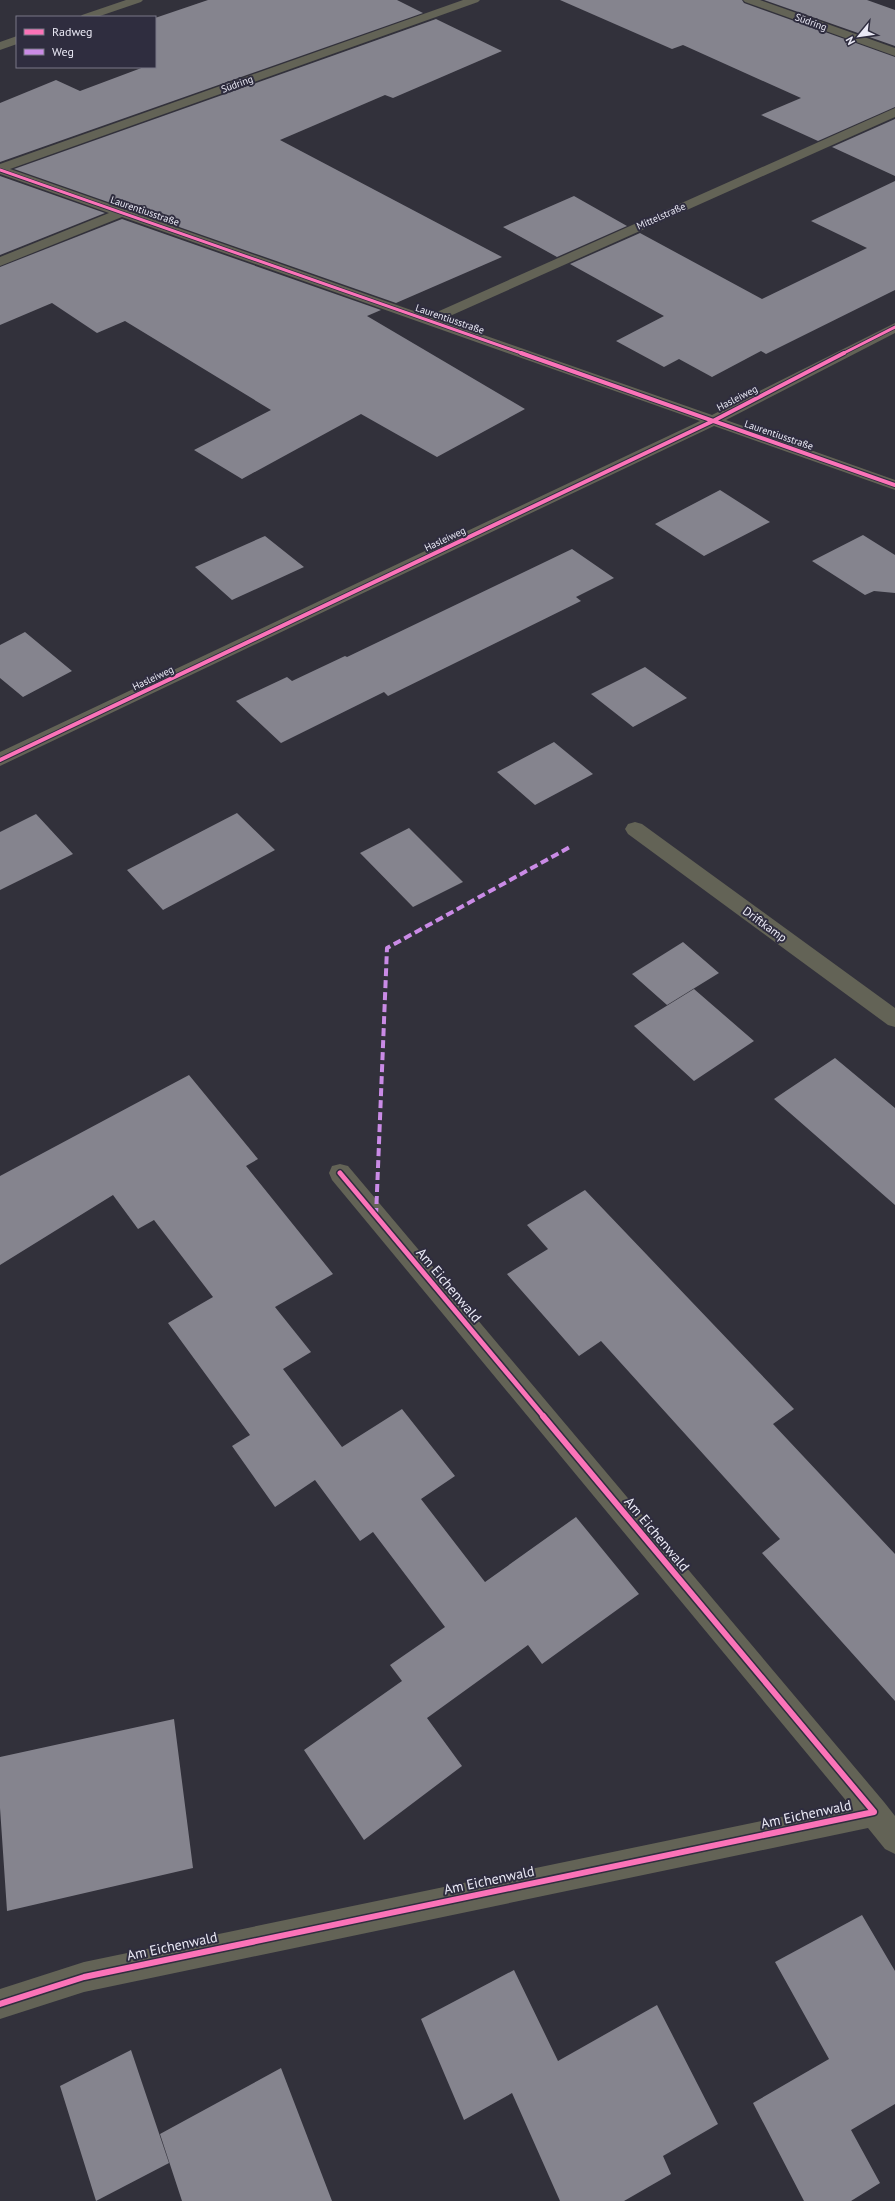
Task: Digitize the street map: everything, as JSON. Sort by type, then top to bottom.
[{"type":"street","points":[[89,16],[137,0]]},
{"type":"street","name":"Südring","points":[[0,169],[474,0]]},
{"type":"street","name":"Südring","points":[[749,0],[895,52]]},
{"type":"street","points":[[0,46],[16,40]]},
{"type":"street","name":"Mittelstraße","points":[[428,321],[895,112]]},
{"type":"street","name":"Laurentiusstraße","points":[[0,169],[895,485]]},
{"type":"street","points":[[0,262],[122,213]]},
{"type":"street","name":"Hasleiweg","points":[[4,752],[713,421],[895,327]]},
{"type":"street","name":"Driftkamp","points":[[635,829],[895,1019]]},
{"type":"street","name":"Am Eichenwald","points":[[0,2004],[84,1977],[874,1812],[340,1173]]},
{"type":"street","points":[[874,1812],[895,1838]]},
{"type":"building","points":[[208,0],[397,0],[423,13],[0,162],[0,103],[56,80],[80,91],[141,68],[156,68],[156,18]]},
{"type":"building","points":[[560,0],[742,0],[744,3],[895,57],[895,107],[818,141],[761,115],[801,98],[683,45],[672,49]]},
{"type":"building","points":[[764,0],[867,0],[895,10],[895,46]]},
{"type":"building","points":[[436,19],[502,51],[393,98],[385,95],[280,140],[502,257],[396,303],[14,169]]},
{"type":"building","points":[[895,119],[895,176],[832,147]]},
{"type":"building","points":[[0,176],[105,213],[0,255]]},
{"type":"building","points":[[895,181],[895,290],[766,354],[761,351],[712,377],[679,359],[664,367],[616,341],[664,316],[570,264],[640,233],[762,299],[867,248],[811,221]]},
{"type":"building","points":[[574,196],[627,226],[557,257],[503,227]]},
{"type":"building","points":[[122,219],[381,310],[367,316],[525,409],[437,457],[361,414],[242,479],[194,450],[271,410],[125,321],[97,333],[52,303],[0,325],[0,267]]},
{"type":"building","points":[[720,490],[770,522],[704,556],[655,524]]},
{"type":"building","points":[[863,535],[895,555],[895,593],[874,591],[865,595],[812,561]]},
{"type":"building","points":[[265,536],[304,567],[232,600],[195,567]]},
{"type":"building","points":[[572,549],[614,578],[576,597],[581,601],[388,696],[384,692],[281,743],[236,701],[287,677],[292,681],[345,656],[347,657]]},
{"type":"building","points":[[25,632],[72,671],[23,697],[0,678],[0,645]]},
{"type":"building","points":[[645,667],[687,698],[633,727],[591,694]]},
{"type":"building","points":[[554,742],[593,774],[535,805],[497,772]]},
{"type":"building","points":[[237,813],[275,850],[163,910],[127,870]]},
{"type":"building","points":[[36,814],[73,854],[0,890],[0,832]]},
{"type":"building","points":[[409,828],[463,882],[413,907],[360,853]]},
{"type":"building","points":[[683,942],[719,973],[667,1005],[632,974]]},
{"type":"building","points":[[694,989],[754,1041],[694,1081],[634,1026]]},
{"type":"building","points":[[835,1058],[895,1108],[895,1205],[774,1099]]},
{"type":"building","points":[[189,1075],[258,1159],[246,1166],[333,1274],[275,1307],[311,1352],[283,1369],[342,1447],[402,1409],[455,1476],[421,1499],[485,1582],[576,1517],[639,1594],[542,1664],[528,1645],[427,1718],[462,1766],[364,1840],[304,1750],[402,1681],[390,1665],[445,1627],[373,1532],[360,1541],[315,1480],[275,1507],[232,1446],[250,1435],[168,1323],[213,1297],[154,1220],[138,1229],[113,1195],[0,1265],[0,1176]]},
{"type":"building","points":[[585,1190],[794,1409],[773,1424],[895,1554],[895,1701],[762,1553],[780,1539],[601,1341],[579,1356],[507,1274],[548,1249],[527,1225]]},
{"type":"building","points":[[174,1719],[193,1868],[7,1911],[0,1808],[0,1757]]},
{"type":"building","points":[[862,1915],[895,1971],[895,2104],[851,2130],[880,2183],[851,2201],[804,2201],[753,2103],[829,2059],[775,1962]]},
{"type":"building","points":[[514,1970],[558,2061],[657,2005],[718,2124],[663,2156],[671,2174],[624,2201],[560,2201],[512,2093],[464,2120],[421,2019]]},
{"type":"building","points":[[131,2050],[169,2163],[96,2201],[60,2086]]},
{"type":"building","points":[[281,2068],[332,2201],[182,2201],[160,2134]]},
{"type":"marked path","points":[[376,1216],[387,948],[570,847]]},
{"type":"cycle path","points":[[0,170],[895,485]]},
{"type":"cycle path","points":[[0,760],[713,421],[895,327]]},
{"type":"cycle path","points":[[0,2004],[84,1977],[874,1812],[340,1173]]}]
